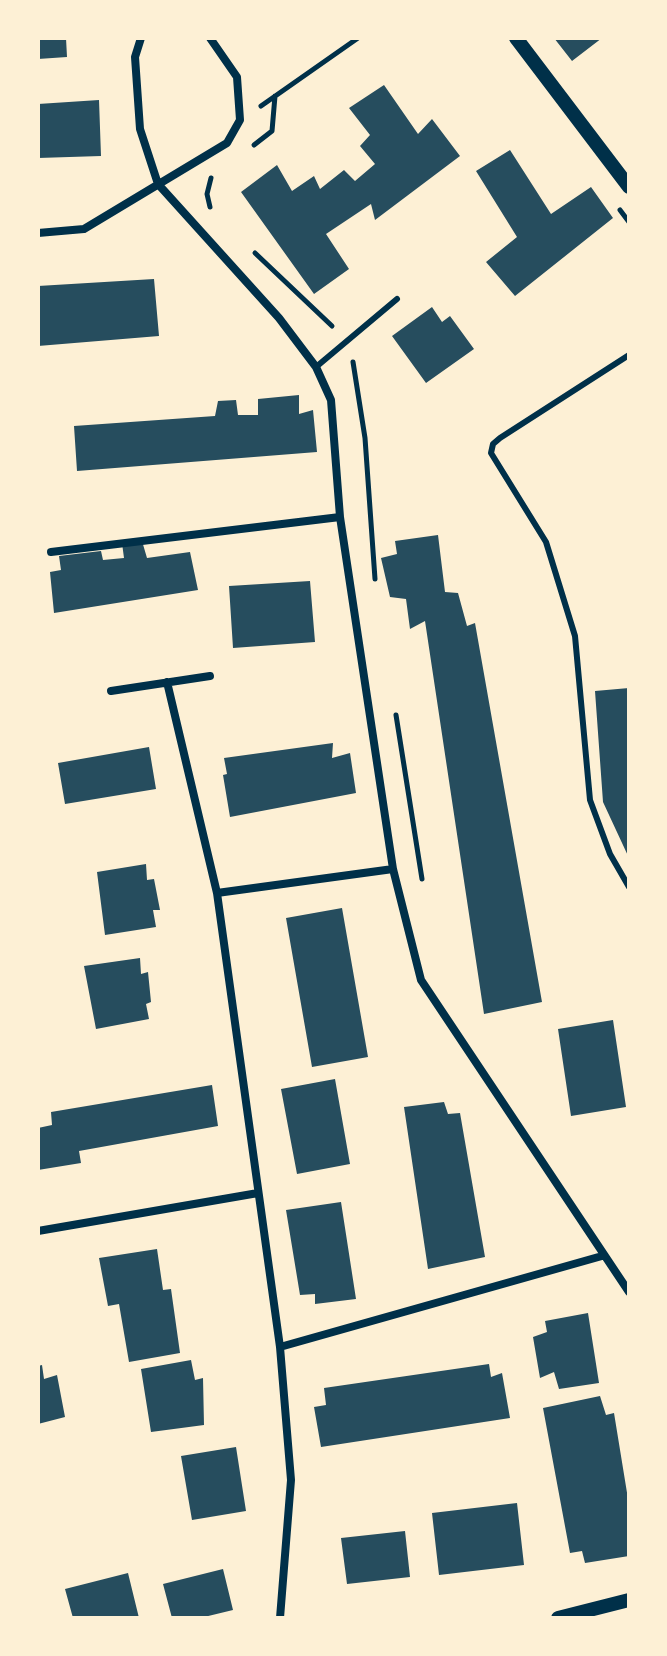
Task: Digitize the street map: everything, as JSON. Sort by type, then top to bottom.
[{"type":"street","points":[[141,38],[135,57],[140,129],[158,184],[279,318],[316,367],[331,400],[340,517],[393,869],[421,980],[602,1256],[629,1292]]},
{"type":"street","points":[[38,233],[84,229],[227,143],[240,120],[237,77],[210,38]]},
{"type":"street","points":[[516,38],[629,187]]},
{"type":"street","points":[[51,552],[340,517]]},
{"type":"street","points":[[111,691],[210,676]]},
{"type":"street","points":[[167,682],[217,893],[280,1347],[291,1480],[280,1618]]},
{"type":"street","points":[[217,893],[393,869]]},
{"type":"street","points":[[38,1231],[258,1193]]},
{"type":"street","points":[[280,1347],[602,1256]]},
{"type":"street","points":[[558,1618],[581,1616],[629,1600]]},
{"type":"lane","points":[[316,367],[397,299]]},
{"type":"lane","points":[[629,355],[500,438],[493,444],[491,453],[546,542],[575,636],[590,800],[610,854],[629,887]]},
{"type":"path","points":[[240,120],[358,38]]},
{"type":"path","points":[[243,153],[272,131],[275,96]]},
{"type":"path","points":[[211,212],[207,194],[211,177],[222,169]]},
{"type":"path","points":[[245,244],[336,329]]},
{"type":"path","points":[[352,352],[365,438],[377,595]]},
{"type":"path","points":[[394,703],[423,885]]},
{"type":"building","points":[[38,38],[66,38],[67,57],[38,59]]},
{"type":"building","points":[[554,38],[602,38],[572,61]]},
{"type":"building","points":[[384,85],[418,134],[432,119],[460,156],[375,220],[371,204],[326,234],[349,269],[314,294],[241,192],[277,165],[292,191],[314,176],[320,189],[344,170],[355,181],[375,164],[360,146],[370,135],[349,108]]},
{"type":"building","points":[[99,100],[101,156],[38,158],[38,104]]},
{"type":"building","points":[[510,150],[551,214],[591,187],[613,218],[515,296],[486,262],[517,237],[476,171]]},
{"type":"building","points":[[154,279],[159,336],[38,346],[38,286]]},
{"type":"building","points":[[432,307],[442,322],[450,316],[474,349],[426,383],[392,336]]},
{"type":"building","points":[[299,395],[299,414],[313,410],[317,452],[77,471],[74,426],[215,416],[218,401],[236,400],[238,415],[258,415],[258,399]]},
{"type":"building","points":[[438,535],[445,592],[458,593],[467,626],[475,623],[542,1002],[484,1014],[425,621],[410,629],[406,599],[390,597],[381,558],[397,554],[395,541]]},
{"type":"building","points":[[142,541],[147,558],[190,552],[198,590],[54,613],[50,572],[61,570],[59,556],[101,551],[103,560],[124,558],[122,543]]},
{"type":"building","points":[[310,581],[315,642],[233,648],[229,586]]},
{"type":"building","points":[[629,688],[629,858],[603,802],[595,691]]},
{"type":"building","points":[[333,743],[332,758],[350,753],[356,793],[230,817],[223,775],[227,774],[224,758]]},
{"type":"building","points":[[149,747],[156,789],[65,804],[58,763]]},
{"type":"building","points":[[146,864],[147,880],[154,879],[160,910],[153,910],[156,927],[105,935],[97,872]]},
{"type":"building","points":[[342,908],[368,1057],[312,1067],[286,918]]},
{"type":"building","points":[[140,958],[141,974],[148,972],[151,1002],[146,1004],[149,1019],[96,1029],[84,966]]},
{"type":"building","points":[[613,1020],[626,1107],[571,1116],[558,1029]]},
{"type":"building","points":[[335,1079],[350,1164],[297,1174],[281,1089]]},
{"type":"building","points":[[212,1085],[218,1126],[79,1151],[81,1163],[38,1170],[38,1128],[52,1125],[51,1112]]},
{"type":"building","points":[[444,1102],[448,1114],[460,1113],[485,1257],[428,1269],[404,1107]]},
{"type":"building","points":[[341,1202],[356,1299],[315,1304],[315,1294],[300,1295],[286,1210]]},
{"type":"building","points":[[157,1249],[163,1290],[171,1289],[180,1353],[129,1362],[119,1304],[108,1306],[99,1258]]},
{"type":"building","points":[[588,1313],[599,1383],[559,1389],[554,1372],[540,1378],[533,1337],[547,1332],[545,1321]]},
{"type":"building","points":[[191,1360],[195,1380],[203,1378],[204,1425],[151,1432],[141,1369]]},
{"type":"building","points":[[489,1364],[491,1377],[502,1373],[510,1418],[321,1447],[314,1407],[326,1405],[324,1388]]},
{"type":"building","points":[[42,1365],[44,1379],[57,1375],[65,1417],[38,1424],[38,1366]]},
{"type":"building","points":[[600,1396],[606,1415],[614,1413],[629,1505],[629,1556],[585,1563],[582,1551],[570,1553],[543,1408]]},
{"type":"building","points":[[236,1447],[246,1511],[192,1520],[181,1456]]},
{"type":"building","points":[[517,1503],[524,1565],[439,1575],[432,1513]]},
{"type":"building","points":[[405,1531],[410,1577],[347,1584],[341,1538]]},
{"type":"building","points":[[223,1569],[233,1610],[200,1618],[172,1618],[163,1584]]},
{"type":"building","points":[[128,1573],[139,1618],[73,1618],[65,1589]]}]
